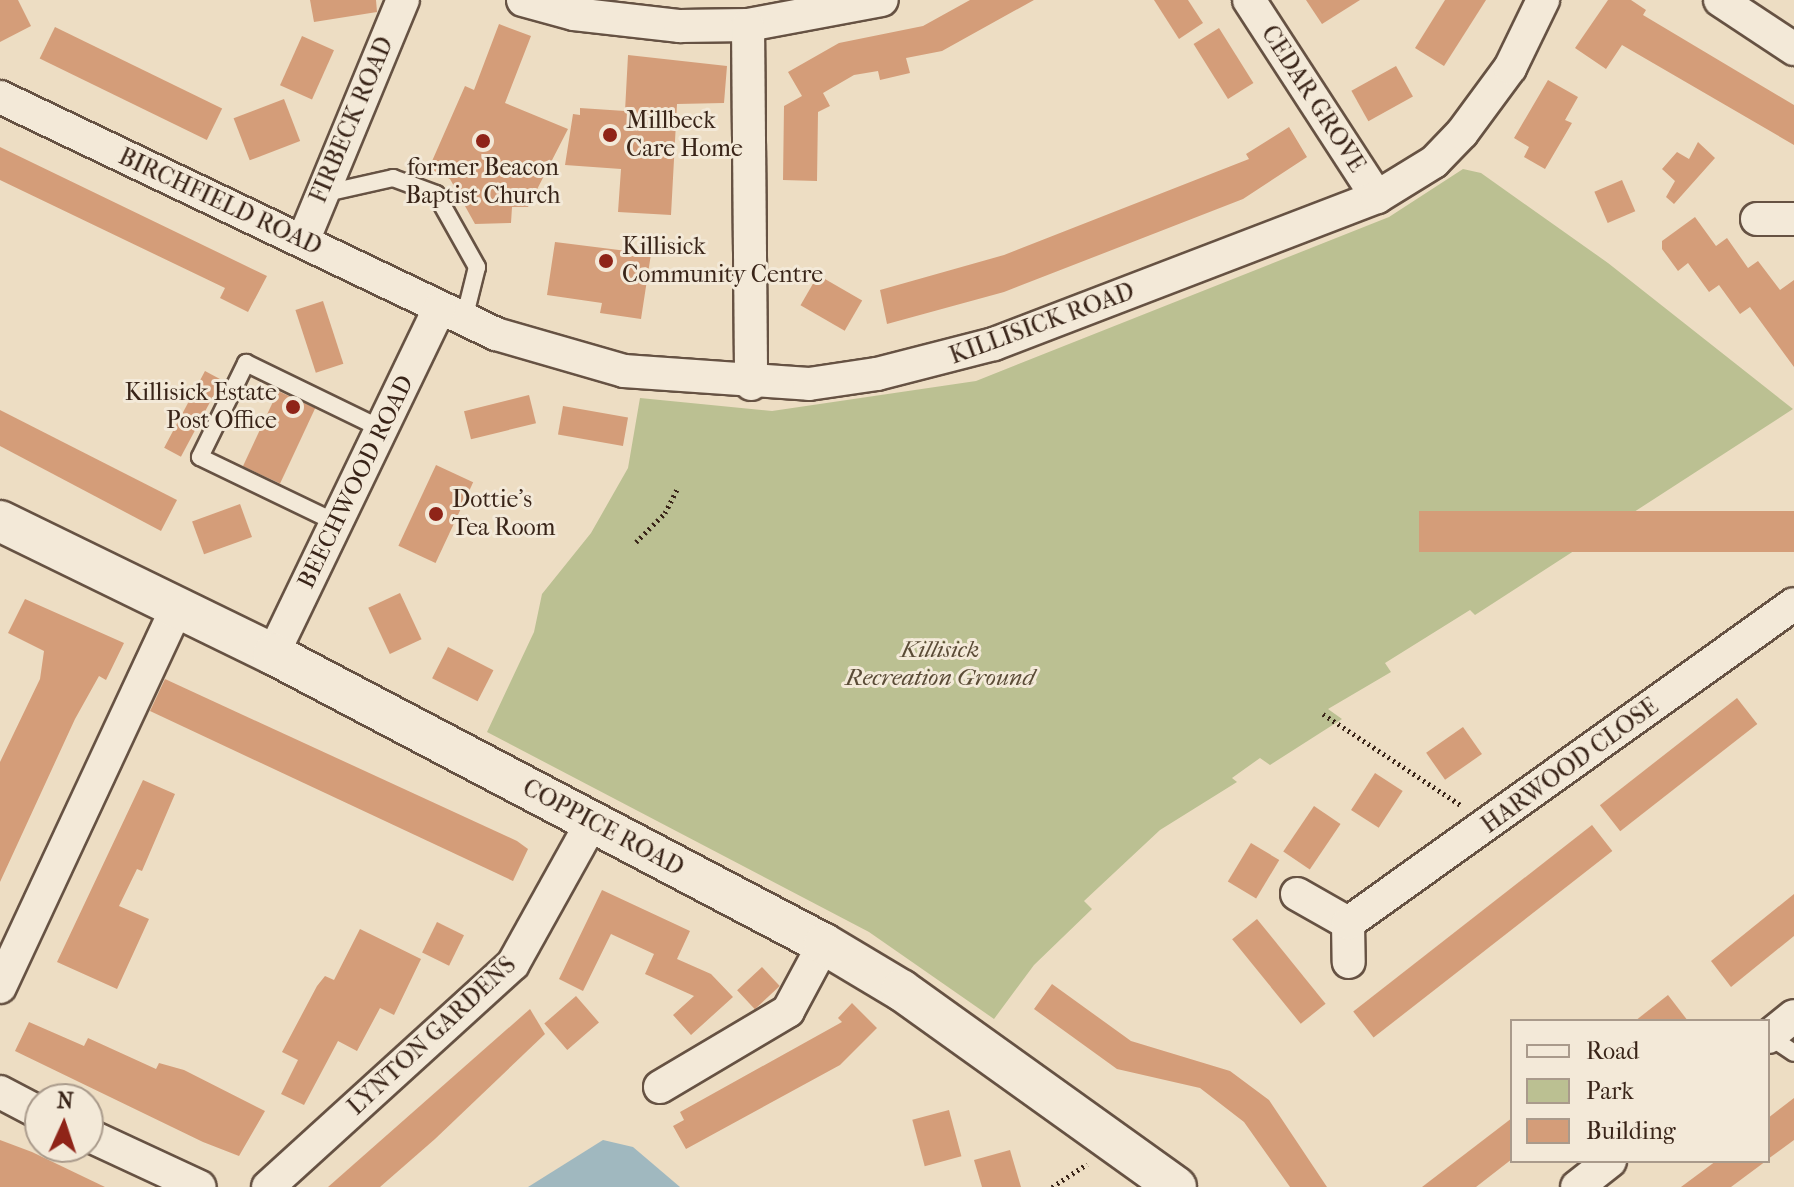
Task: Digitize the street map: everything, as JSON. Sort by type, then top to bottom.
[{"type":"street","name":"FIRBECK ROAD","points":[[303,241],[403,0]]},
{"type":"street","points":[[530,1],[623,22],[748,25],[882,0]]},
{"type":"street","name":"CEDAR GROVE","points":[[1249,0],[1377,197]]},
{"type":"street","name":"KILLISICK ROAD","points":[[452,314],[546,351],[624,371],[751,384],[809,384],[945,360],[1377,197],[1434,162],[1462,133],[1510,68],[1543,0]]},
{"type":"street","points":[[1720,0],[1794,49]]},
{"type":"street","points":[[748,25],[751,384]]},
{"type":"street","name":"BIRCHFIELD ROAD","points":[[0,97],[452,314]]},
{"type":"street","points":[[1757,219],[1794,219]]},
{"type":"street","name":"BEECHWOOD ROAD","points":[[273,654],[382,429],[452,314]]},
{"type":"street","name":"COPPICE ROAD","points":[[0,521],[273,654],[824,944],[901,990],[1176,1187]]},
{"type":"street","name":"HARWOOD CLOSE","points":[[1348,923],[1793,607]]},
{"type":"street","points":[[0,987],[177,608]]},
{"type":"street","name":"LYNTON GARDENS","points":[[268,1187],[513,964],[592,822]]},
{"type":"street","points":[[1297,894],[1348,923],[1349,962]]},
{"type":"street","points":[[660,1087],[788,1011],[824,944]]},
{"type":"street","points":[[1770,1034],[1794,1016]]},
{"type":"street","points":[[0,1092],[24,1105]]},
{"type":"street","points":[[104,1142],[200,1187]]},
{"type":"street","points":[[1577,1187],[1607,1163]]},
{"type":"lane","points":[[321,194],[393,178],[436,194],[477,267],[452,314]]},
{"type":"lane","points":[[337,523],[200,457],[246,363],[382,429]]},
{"type":"lane","points":[[1770,1037],[1794,1053]]},
{"type":"path","points":[[636,542],[665,513],[677,489]]},
{"type":"path","points":[[1323,714],[1490,825]]},
{"type":"path","points":[[1052,1187],[1087,1164],[1107,1138]]},
{"type":"green space","name":"Killisick Recreation Ground","points":[[1463,169],[1481,173],[1608,263],[1793,409],[1475,615],[1470,610],[1385,663],[1391,672],[1328,709],[1342,719],[1270,765],[1260,758],[1232,778],[1237,782],[1160,830],[1084,901],[1092,909],[1034,965],[994,1019],[869,932],[487,732],[534,632],[542,594],[591,533],[628,468],[640,398],[772,411],[976,381],[1389,217]]},
{"type":"water","points":[[603,1140],[633,1147],[680,1187],[528,1187]]},
{"type":"building","points":[[0,0],[18,0],[31,26],[0,42]]},
{"type":"building","points":[[310,0],[376,0],[377,12],[314,22]]},
{"type":"building","points":[[970,0],[1034,0],[942,51],[906,58],[910,73],[880,80],[878,71],[854,75],[823,93],[830,106],[818,112],[817,181],[783,180],[784,106],[802,96],[788,72],[839,43],[923,26]]},
{"type":"building","points":[[1154,0],[1188,0],[1203,23],[1179,39]]},
{"type":"building","points":[[1306,0],[1360,0],[1322,24]]},
{"type":"building","points":[[1445,0],[1486,0],[1444,66],[1415,48]]},
{"type":"building","points":[[1608,0],[1631,0],[1646,10],[1643,15],[1794,105],[1794,145],[1622,45],[1606,69],[1575,48]]},
{"type":"building","name":"former Beacon Baptist Church","points":[[499,24],[531,36],[505,103],[568,129],[528,207],[512,207],[511,223],[475,224],[450,179],[429,168],[465,86],[474,90]]},
{"type":"building","points":[[55,27],[222,109],[207,140],[40,58]]},
{"type":"building","points":[[1219,28],[1253,83],[1228,99],[1194,44]]},
{"type":"building","points":[[302,36],[334,50],[312,100],[280,85]]},
{"type":"building","name":"Millbeck Care Home","points":[[628,55],[727,66],[724,103],[677,104],[671,215],[618,212],[621,169],[565,165],[573,114],[580,115],[580,108],[625,111]]},
{"type":"building","points":[[1396,66],[1413,97],[1368,121],[1351,91]]},
{"type":"building","points":[[1548,80],[1578,97],[1565,120],[1572,123],[1545,169],[1524,157],[1529,147],[1514,138]]},
{"type":"building","points":[[284,99],[300,141],[250,160],[234,118]]},
{"type":"building","points":[[1289,127],[1307,157],[1243,199],[1004,292],[887,324],[880,290],[1004,255],[1249,159],[1246,154]]},
{"type":"building","points":[[1698,142],[1715,158],[1674,204],[1666,197],[1675,181],[1662,169],[1677,152],[1689,159]]},
{"type":"building","points":[[0,147],[267,276],[248,312],[220,298],[225,288],[0,180]]},
{"type":"building","points":[[1622,180],[1635,211],[1608,223],[1594,192]]},
{"type":"building","points":[[1695,217],[1716,246],[1727,238],[1748,268],[1758,261],[1780,290],[1794,280],[1794,367],[1750,307],[1740,314],[1719,285],[1709,292],[1688,263],[1678,271],[1662,249],[1662,241]]},
{"type":"building","name":"Killisick Community Centre","points":[[555,242],[651,254],[641,319],[600,313],[602,303],[547,295]]},
{"type":"building","points":[[818,275],[862,300],[845,331],[800,305]]},
{"type":"building","points":[[323,301],[343,364],[316,373],[295,310]]},
{"type":"building","points":[[205,371],[222,380],[181,457],[164,448]]},
{"type":"building","points":[[278,391],[315,408],[280,484],[243,466]]},
{"type":"building","points":[[529,395],[536,423],[471,439],[464,411]]},
{"type":"building","points":[[563,406],[628,417],[623,446],[558,435]]},
{"type":"building","points":[[0,410],[177,500],[161,531],[0,446]]},
{"type":"building","points":[[436,465],[473,482],[436,563],[398,546]]},
{"type":"building","points":[[240,504],[252,537],[204,554],[192,521]]},
{"type":"building","points":[[1419,511],[1794,511],[1794,552],[1419,552]]},
{"type":"building","points":[[400,593],[422,639],[390,654],[368,608]]},
{"type":"building","points":[[25,599],[124,643],[106,680],[99,676],[75,719],[0,882],[0,762],[40,679],[44,651],[8,633]]},
{"type":"building","points":[[448,647],[493,670],[478,701],[432,678]]},
{"type":"building","points":[[165,679],[517,841],[528,849],[513,881],[150,711]]},
{"type":"building","points":[[1737,698],[1757,724],[1620,831],[1600,805]]},
{"type":"building","points":[[1463,727],[1482,754],[1445,780],[1426,753]]},
{"type":"building","points":[[1375,773],[1403,791],[1379,828],[1351,810]]},
{"type":"building","points":[[143,780],[175,794],[142,871],[137,869],[119,906],[149,919],[117,989],[57,962]]},
{"type":"building","points":[[1314,806],[1341,824],[1310,869],[1283,852]]},
{"type":"building","points":[[1592,825],[1612,851],[1374,1038],[1353,1012]]},
{"type":"building","points":[[1251,843],[1279,860],[1256,899],[1228,882]]},
{"type":"building","points":[[602,890],[690,931],[677,959],[711,974],[733,997],[691,1035],[673,1015],[694,996],[645,974],[654,954],[611,934],[583,991],[559,979]]},
{"type":"building","points":[[1794,894],[1794,936],[1731,987],[1711,961]]},
{"type":"building","points":[[1257,919],[1326,1004],[1301,1024],[1232,939]]},
{"type":"building","points":[[437,922],[464,935],[449,966],[422,953]]},
{"type":"building","points":[[360,929],[421,959],[394,1015],[380,1008],[357,1051],[338,1041],[304,1105],[281,1094],[298,1060],[282,1052],[317,986],[325,976],[334,980]]},
{"type":"building","points":[[762,967],[780,986],[755,1009],[737,990]]},
{"type":"building","points":[[1052,984],[1131,1041],[1230,1071],[1269,1100],[1327,1187],[1290,1187],[1244,1122],[1200,1088],[1117,1069],[1034,1009]]},
{"type":"building","points":[[1668,995],[1686,1019],[1638,1019]]},
{"type":"building","points":[[576,996],[599,1022],[567,1050],[544,1024]]},
{"type":"building","points":[[852,1003],[877,1028],[840,1065],[686,1149],[673,1126],[684,1120],[680,1112],[842,1022],[838,1018]]},
{"type":"building","points":[[530,1009],[545,1034],[435,1139],[380,1187],[328,1187]]},
{"type":"building","points":[[29,1022],[84,1046],[88,1038],[156,1069],[159,1063],[184,1070],[265,1111],[239,1156],[104,1094],[104,1083],[81,1083],[15,1051]]},
{"type":"building","points":[[1794,1098],[1794,1140],[1770,1158],[1770,1116]]},
{"type":"building","points":[[949,1110],[961,1156],[925,1166],[912,1120]]},
{"type":"building","points":[[1510,1120],[1510,1161],[1476,1187],[1422,1187]]},
{"type":"building","points":[[0,1140],[24,1149],[24,1163],[55,1163],[105,1187],[0,1187]]},
{"type":"building","points":[[1010,1150],[1021,1187],[982,1187],[974,1160]]},
{"type":"building","points":[[1713,1163],[1763,1163],[1731,1187],[1681,1187]]},
{"type":"place","name":"Millbeck Care Home","points":[[610,135]]},
{"type":"place","name":"former Beacon Baptist Church","points":[[483,141]]},
{"type":"place","name":"Killisick Community Centre","points":[[606,261]]},
{"type":"place","name":"Killisick Estate Post Office","points":[[293,407]]},
{"type":"place","name":"Dottie's Tea Room","points":[[436,514]]}]
